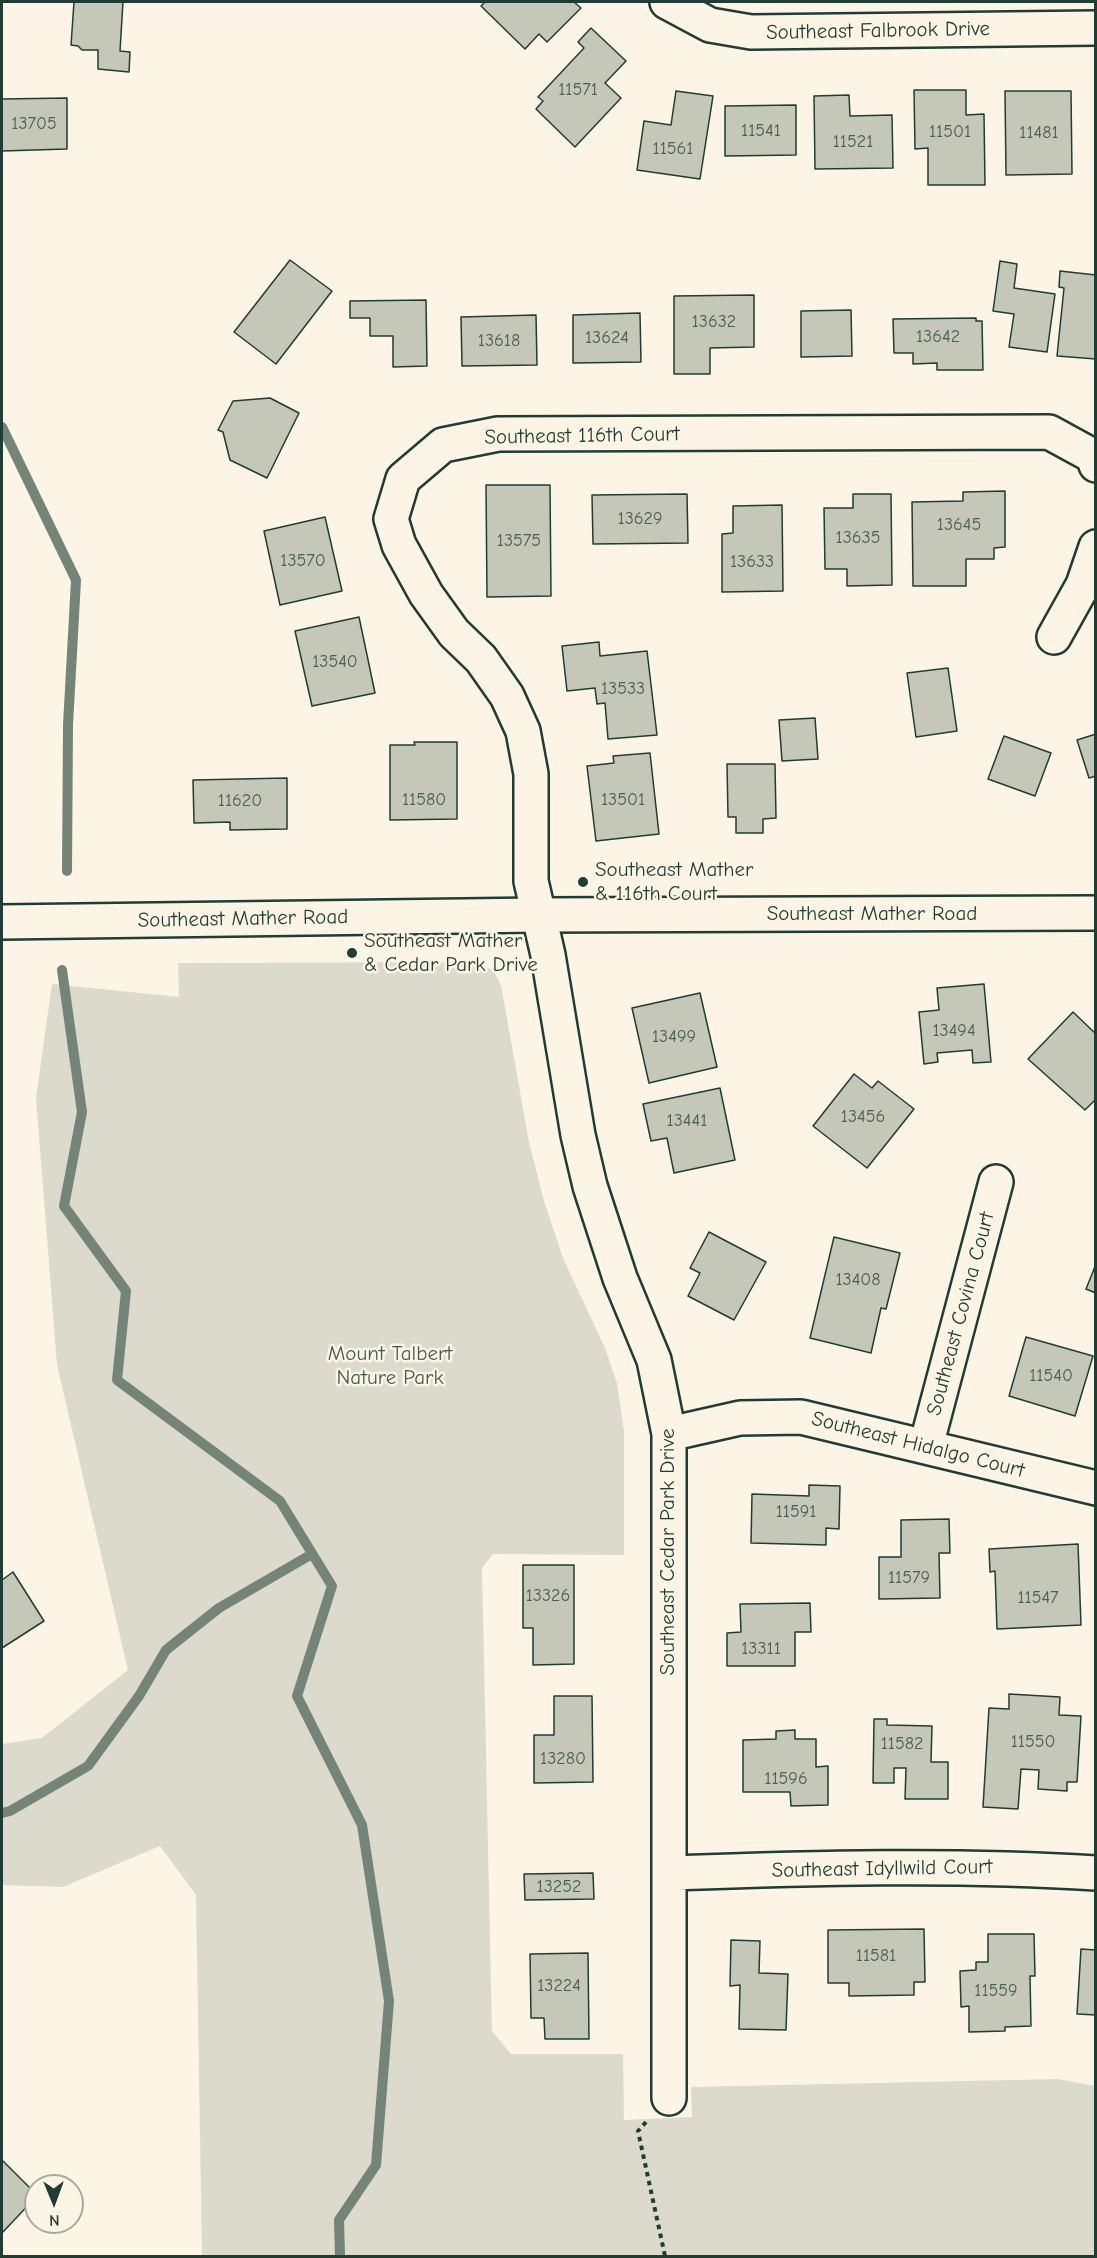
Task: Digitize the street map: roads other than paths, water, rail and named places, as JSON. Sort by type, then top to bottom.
[{"type":"street","name":"Southeast Falbrook Drive","points":[[667,2],[710,25],[751,32],[1075,20]]},
{"type":"street","name":"Southeast 116th Court","points":[[539,915],[531,881],[531,774],[523,731],[507,696],[481,659],[454,633],[426,594],[399,545],[391,519],[403,479],[443,445],[498,434],[1049,432],[1093,456],[1095,465]]},
{"type":"street","points":[[1054,637],[1083,585],[1095,548]]},
{"type":"street","name":"Southeast Mather Road","points":[[2,922],[539,915],[1095,913]]},
{"type":"street","name":"Southeast Cedar Park Drive","points":[[539,915],[578,1135],[590,1186],[620,1278],[654,1360],[669,1434],[669,2098]]},
{"type":"street","name":"Southeast Covina Court","points":[[926,1446],[996,1182]]},
{"type":"street","name":"Southeast Hidalgo Court","points":[[669,1434],[740,1418],[801,1417],[1095,1488]]},
{"type":"street","name":"Southeast Idyllwild Court","points":[[669,1873],[970,1867],[1095,1873]]},
{"type":"waterway","points":[[2,427],[76,580],[68,725],[67,871]]},
{"type":"waterway","points":[[62,970],[82,1112],[64,1206],[126,1291],[117,1380],[280,1501],[332,1586],[297,1696],[362,1825],[389,2001],[376,2165],[339,2220],[340,2256]]},
{"type":"waterway","points":[[2,1813],[10,1811],[88,1766],[139,1696],[166,1650],[219,1608],[312,1554]]},
{"type":"place","name":"Southeast Mather & 116th Court","points":[[583,882]]},
{"type":"place","name":"Southeast Mather & Cedar Park Drive","points":[[352,953]]},
{"type":"park label","name":"Mount Talbert Nature Park","points":[[390,1366]]}]
